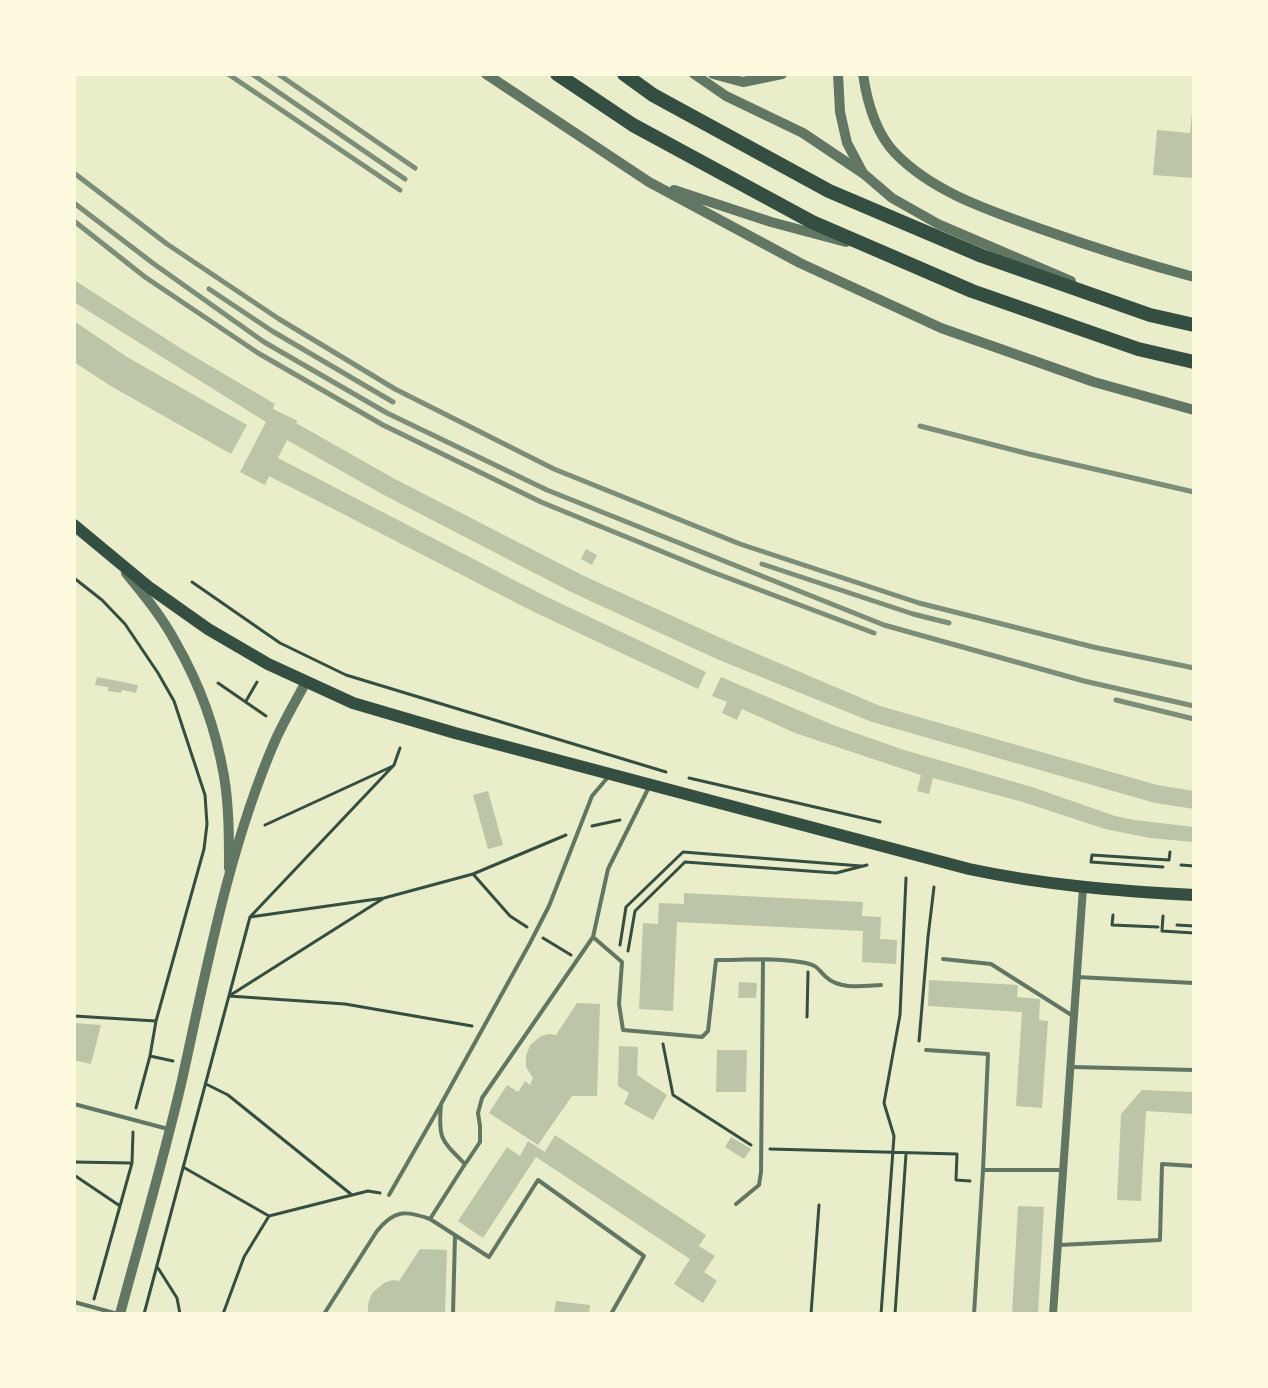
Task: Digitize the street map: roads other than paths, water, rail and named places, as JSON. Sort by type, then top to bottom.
[{"type":"main road","points":[[557,74],[633,125],[812,222],[972,291],[1138,349],[1194,362]]},
{"type":"main road","points":[[624,74],[653,95],[829,191],[982,256],[1150,315],[1194,325]]},
{"type":"main road","points":[[74,525],[120,565],[208,629],[239,648],[353,703],[455,733],[969,869],[1083,888],[1194,895]]},
{"type":"street","points":[[486,74],[649,182],[800,263],[941,328],[1094,382],[1194,410]]},
{"type":"street","points":[[694,74],[726,96],[803,133],[864,174],[892,198],[938,224],[1150,315]]},
{"type":"street","points":[[713,74],[743,82],[782,74]]},
{"type":"street","points":[[838,74],[840,112],[847,143],[864,174]]},
{"type":"street","points":[[863,74],[876,124],[893,151],[925,179],[979,206],[1116,255],[1194,277]]},
{"type":"street","points":[[649,182],[771,222],[878,251]]},
{"type":"street","points":[[120,565],[175,640],[199,691],[223,774],[229,829],[229,878]]},
{"type":"street","points":[[120,1314],[170,1129],[229,878],[274,745],[306,682]]},
{"type":"street","points":[[1053,1314],[1083,888]]},
{"type":"lane","points":[[389,1195],[535,933],[549,906],[592,796],[610,774]]},
{"type":"lane","points":[[430,1219],[480,1142],[478,1113],[482,1098],[593,937],[608,869],[650,785]]},
{"type":"lane","points":[[593,937],[622,962],[619,1004],[623,1030],[702,1037],[708,1031],[716,960],[808,963],[840,985],[881,985]]},
{"type":"lane","points":[[943,959],[991,964],[1074,1016]]},
{"type":"lane","points":[[736,1204],[759,1185],[763,960]]},
{"type":"lane","points":[[1077,977],[1194,983]]},
{"type":"lane","points":[[926,1050],[988,1054],[974,1314]]},
{"type":"lane","points":[[1070,1067],[1194,1070]]},
{"type":"lane","points":[[74,1104],[170,1129]]},
{"type":"lane","points":[[441,1104],[439,1127],[443,1142],[465,1164]]},
{"type":"lane","points":[[1057,1245],[1160,1240],[1162,1164],[1194,1166]]},
{"type":"lane","points":[[983,1170],[1064,1170]]},
{"type":"lane","points":[[324,1314],[387,1220],[400,1213],[414,1213],[430,1219],[489,1257],[538,1180],[644,1256],[611,1314]]},
{"type":"lane","points":[[453,1314],[455,1235]]},
{"type":"lane","points":[[74,1302],[120,1314]]},
{"type":"railway","points":[[228,74],[400,190]]},
{"type":"railway","points":[[252,74],[405,179]]},
{"type":"railway","points":[[278,74],[415,168]]},
{"type":"railway","points":[[74,173],[167,244],[279,319],[395,389],[554,469],[740,544],[919,603],[1093,647],[1194,668]]},
{"type":"railway","points":[[74,203],[264,342],[387,413],[547,490],[884,625],[1084,681],[1194,706]]},
{"type":"railway","points":[[74,221],[145,277],[258,353],[383,425],[541,502],[707,570],[874,633]]},
{"type":"railway","points":[[209,289],[272,331],[393,402]]},
{"type":"railway","points":[[920,426],[1194,492]]},
{"type":"railway","points":[[762,564],[949,623]]},
{"type":"railway","points":[[1116,700],[1194,719]]}]
